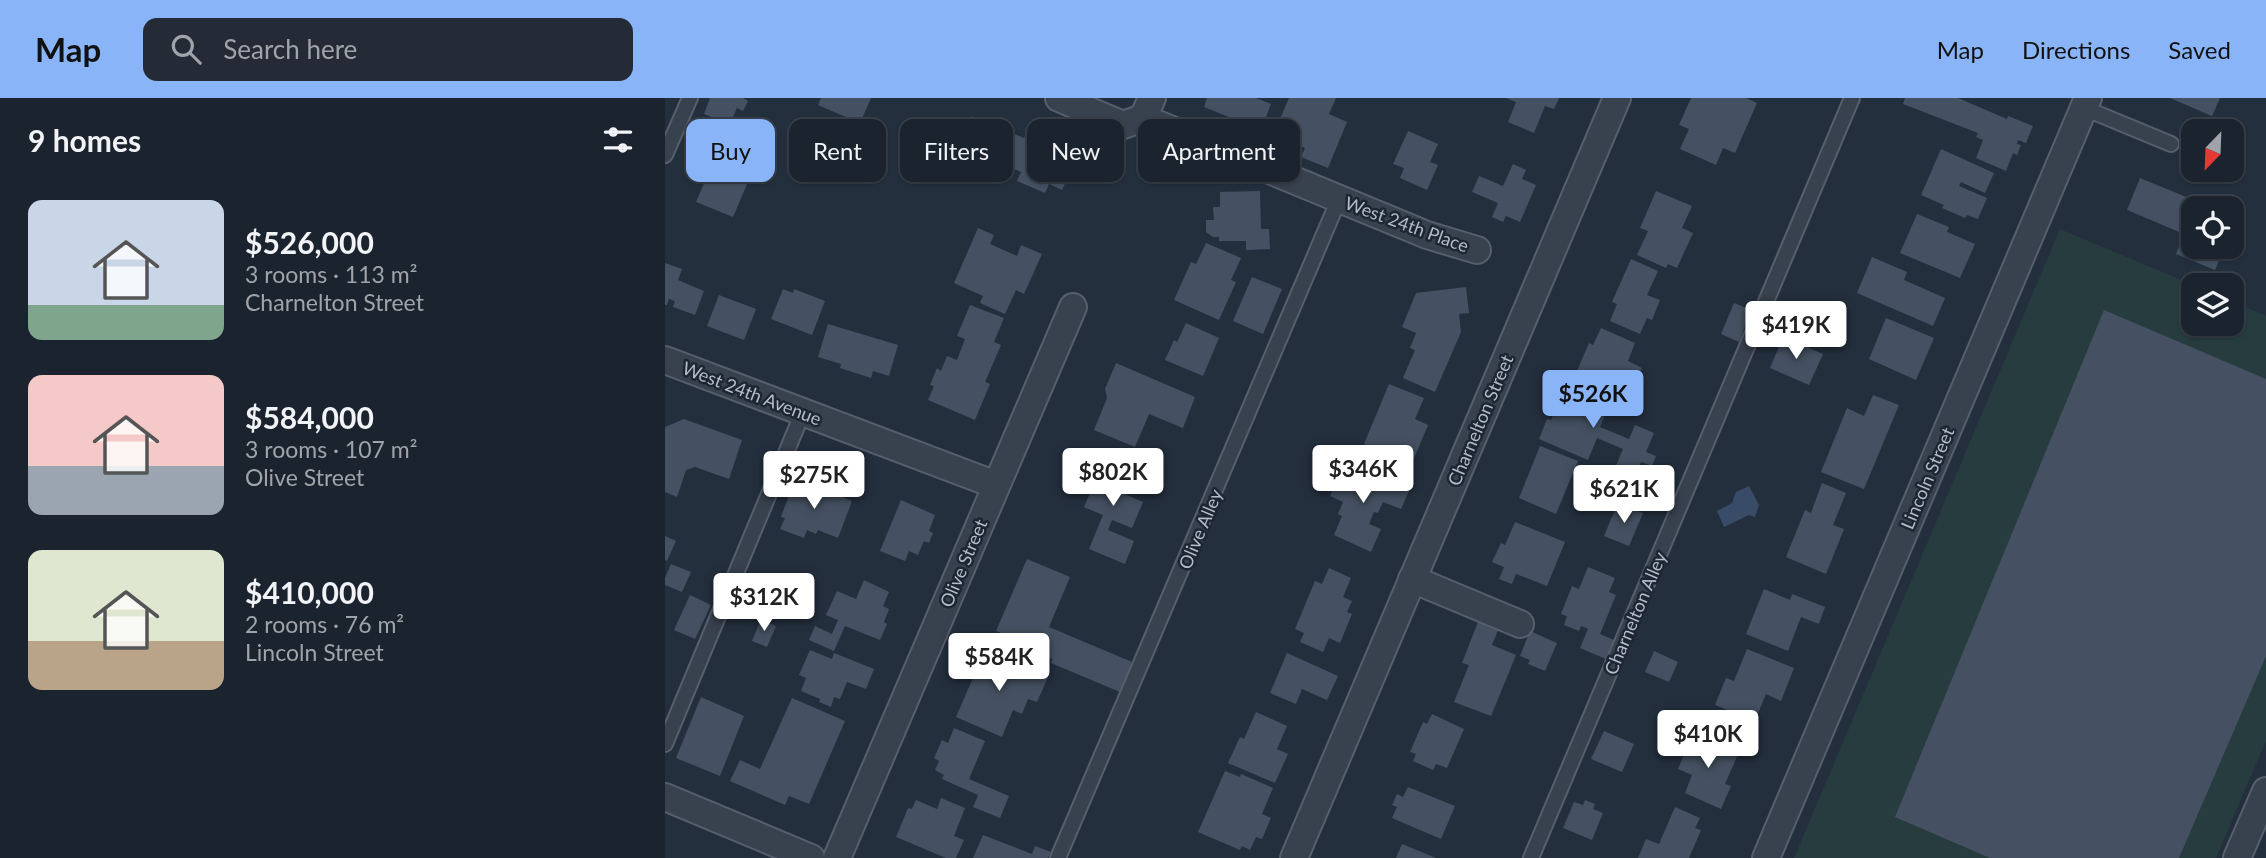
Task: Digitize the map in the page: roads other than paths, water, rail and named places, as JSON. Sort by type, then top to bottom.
[{"type":"street","name":"West 24th Place","points":[[1059,98],[1139,114],[1427,235],[1477,250]]},
{"type":"street","name":"Charnelton Street","points":[[1294,858],[1617,98]]},
{"type":"street","name":"Lincoln Street","points":[[1766,858],[2086,103]]},
{"type":"street","name":"Olive Street","points":[[837,858],[1073,307]]},
{"type":"street","name":"West 24th Avenue","points":[[665,360],[996,485]]},
{"type":"street","points":[[1412,579],[1520,625]]},
{"type":"street","points":[[2238,858],[2266,791]]},
{"type":"street","points":[[665,797],[811,858]]},
{"type":"lane","points":[[665,155],[689,98]]},
{"type":"lane","name":"Charnelton Alley","points":[[1531,858],[1852,98]]},
{"type":"lane","points":[[2086,103],[2171,144]]},
{"type":"lane","name":"Olive Alley","points":[[1058,858],[1339,199]]},
{"type":"lane","points":[[665,744],[803,412]]},
{"type":"water","points":[[1749,486],[1759,505],[1755,517],[1749,515],[1724,527],[1717,511],[1732,503],[1736,492]]}]
